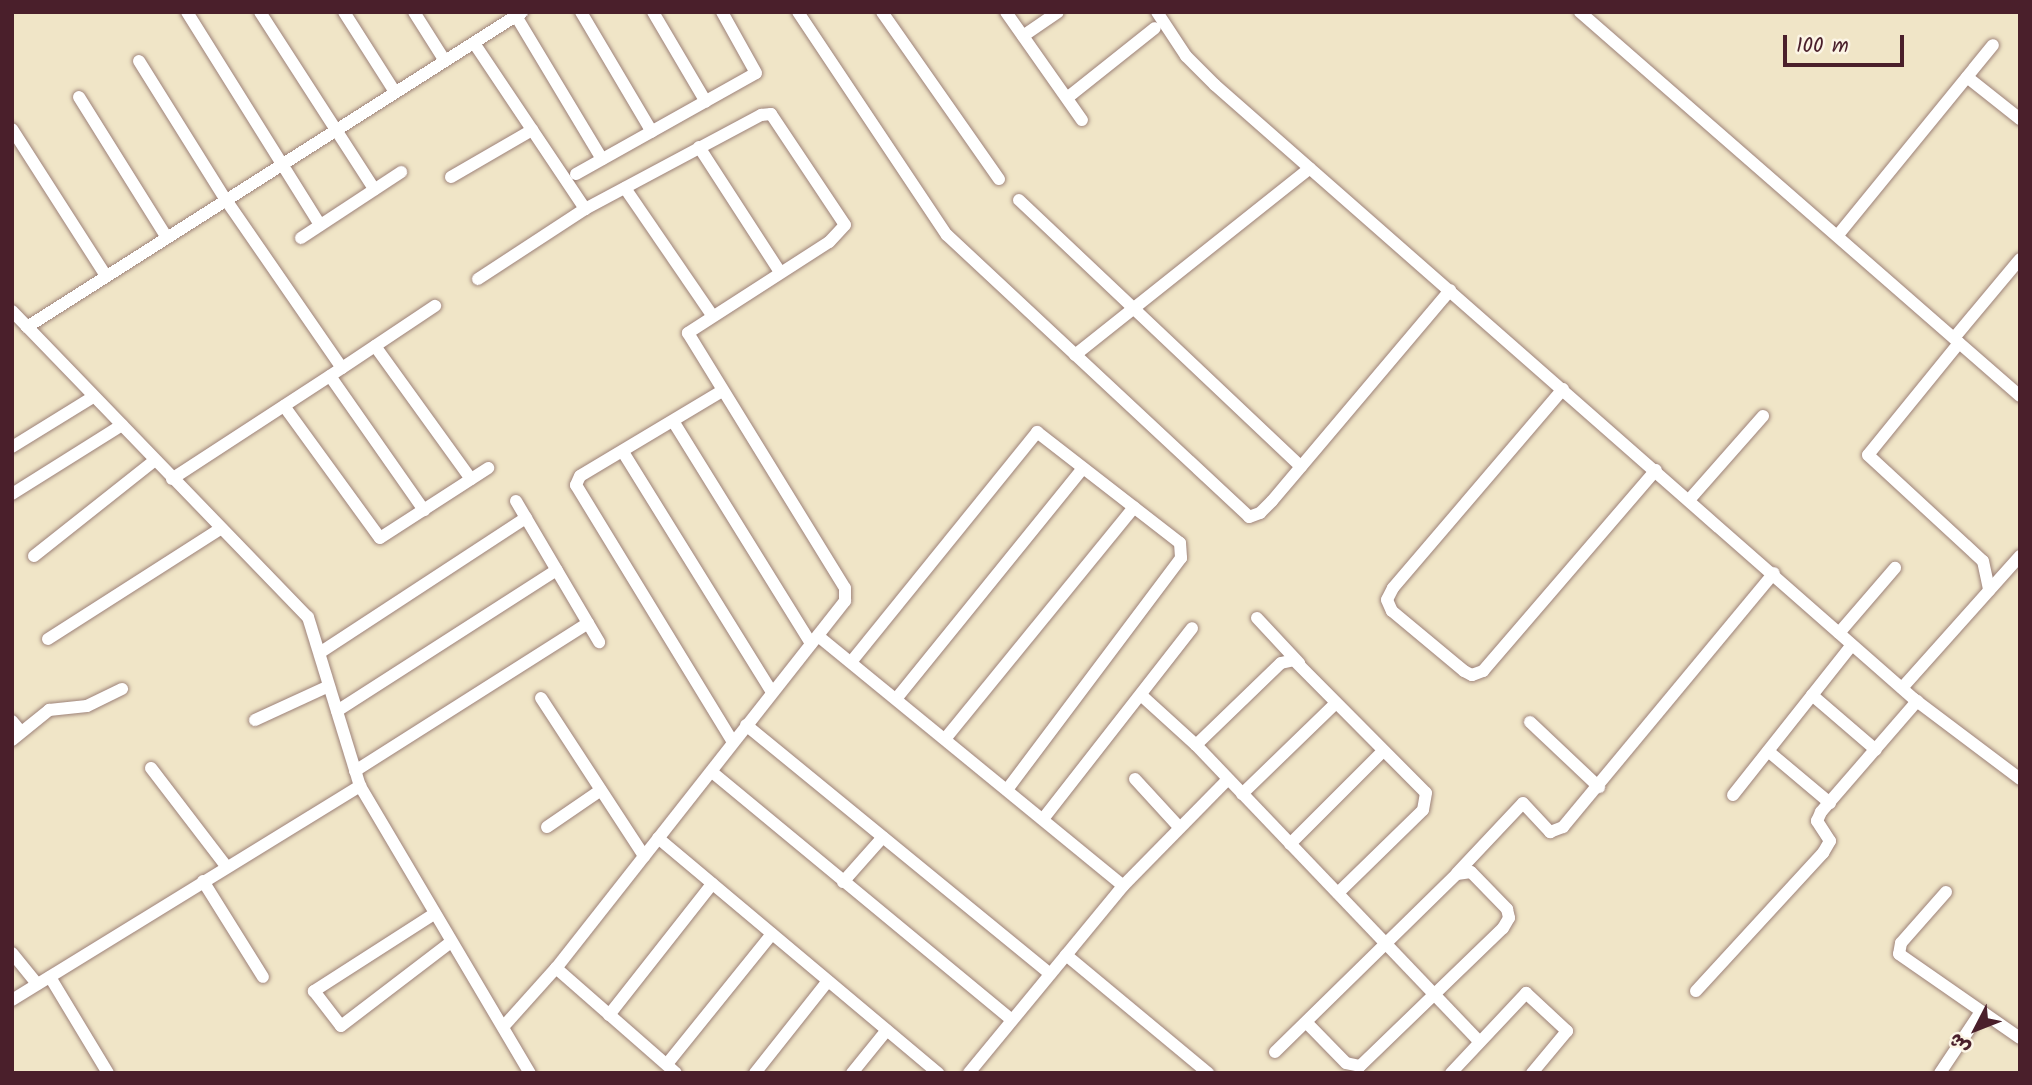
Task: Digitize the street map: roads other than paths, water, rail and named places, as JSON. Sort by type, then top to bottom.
[{"type":"street","points":[[187,12],[284,163],[320,225]]},
{"type":"street","points":[[260,12],[374,189]]},
{"type":"street","points":[[344,12],[395,92]]},
{"type":"street","points":[[414,12],[445,61]]},
{"type":"street","points":[[581,12],[652,132]]},
{"type":"street","points":[[653,12],[706,102]]},
{"type":"street","points":[[576,174],[756,73],[722,12]]},
{"type":"street","points":[[798,12],[947,235],[1249,517],[1260,513],[1301,467],[1450,290]]},
{"type":"street","points":[[882,12],[999,179]]},
{"type":"street","points":[[1006,12],[1082,120]]},
{"type":"street","points":[[1023,36],[1058,12]]},
{"type":"street","points":[[1157,12],[1198,68],[1310,168],[1917,701],[2020,779]]},
{"type":"street","points":[[1580,12],[2020,396]]},
{"type":"street","points":[[27,327],[474,43],[510,16],[602,159]]},
{"type":"street","points":[[1067,98],[1155,28]]},
{"type":"street","points":[[474,43],[585,209]]},
{"type":"street","points":[[1838,235],[1993,45]]},
{"type":"street","points":[[139,61],[226,201],[342,368]]},
{"type":"street","points":[[1967,77],[2020,119]]},
{"type":"street","points":[[79,97],[167,238]]},
{"type":"street","points":[[478,279],[585,209],[699,147],[771,114],[843,218],[842,232],[690,329],[688,338],[847,594],[712,772],[556,968],[503,1027]]},
{"type":"street","points":[[452,177],[532,130]]},
{"type":"street","points":[[14,134],[106,276]]},
{"type":"street","points":[[699,147],[780,272]]},
{"type":"street","points":[[1075,355],[1310,168]]},
{"type":"street","points":[[300,238],[401,172]]},
{"type":"street","points":[[625,188],[712,315]]},
{"type":"street","points":[[1019,200],[1301,467]]},
{"type":"street","points":[[1989,590],[1983,561],[1868,455],[2020,259]]},
{"type":"street","points":[[172,479],[435,306]]},
{"type":"street","points":[[12,311],[308,617],[321,652],[360,786],[530,1073]]},
{"type":"street","points":[[376,346],[471,479]]},
{"type":"street","points":[[330,376],[424,510]]},
{"type":"street","points":[[1563,389],[1393,589],[1387,600],[1392,611],[1464,671],[1472,675],[1483,671],[1656,470]]},
{"type":"street","points":[[722,391],[580,476],[576,489],[733,742]]},
{"type":"street","points":[[12,447],[93,397]]},
{"type":"street","points":[[284,406],[376,536],[384,536],[488,468]]},
{"type":"street","points":[[1689,500],[1763,416]]},
{"type":"street","points":[[673,421],[814,640],[851,662],[1123,886]]},
{"type":"street","points":[[12,494],[122,425]]},
{"type":"street","points":[[851,662],[1033,434],[1042,433],[1180,543],[1181,558],[1007,790]]},
{"type":"street","points":[[623,452],[772,692]]},
{"type":"street","points":[[34,556],[155,460]]},
{"type":"street","points":[[897,699],[1083,468]]},
{"type":"street","points":[[516,501],[600,642]]},
{"type":"street","points":[[945,739],[1134,507]]},
{"type":"street","points":[[321,652],[526,518]]},
{"type":"street","points":[[48,639],[220,529]]},
{"type":"street","points":[[1902,688],[2020,556]]},
{"type":"street","points":[[1839,633],[1895,568]]},
{"type":"street","points":[[337,711],[557,570]]},
{"type":"street","points":[[1275,1052],[1452,878],[1523,803],[1550,832],[1556,832],[1599,787],[1774,573]]},
{"type":"street","points":[[1257,618],[1335,704],[1426,793],[1427,801],[1338,893]]},
{"type":"street","points":[[355,771],[588,623]]},
{"type":"street","points":[[1043,819],[1192,628]]},
{"type":"street","points":[[1733,795],[1852,645]]},
{"type":"street","points":[[1196,745],[1280,663],[1289,659],[1299,663]]},
{"type":"street","points":[[255,720],[329,686]]},
{"type":"street","points":[[12,721],[17,736],[49,710],[87,706],[122,690]]},
{"type":"street","points":[[1141,695],[1196,745],[1478,1040]]},
{"type":"street","points":[[1812,695],[1876,750]]},
{"type":"street","points":[[541,698],[644,856]]},
{"type":"street","points":[[1696,991],[1824,853],[1830,841],[1817,821],[1917,701]]},
{"type":"street","points":[[1242,794],[1335,704]]},
{"type":"street","points":[[1530,722],[1599,787]]},
{"type":"street","points":[[746,725],[1050,974]]},
{"type":"street","points":[[1290,844],[1383,751]]},
{"type":"street","points":[[1768,751],[1830,803]]},
{"type":"street","points":[[150,768],[226,866]]},
{"type":"street","points":[[712,772],[1012,1020]]},
{"type":"street","points":[[1135,779],[1179,827]]},
{"type":"street","points":[[969,1073],[1123,886],[1227,779]]},
{"type":"street","points":[[12,1000],[360,786]]},
{"type":"street","points":[[547,827],[601,790]]},
{"type":"street","points":[[843,882],[883,837]]},
{"type":"street","points":[[658,838],[939,1073]]},
{"type":"street","points":[[1306,1022],[1351,1068],[1355,1068],[1363,1065],[1436,995],[1508,918],[1507,909],[1471,872],[1464,870],[1452,878]]},
{"type":"street","points":[[203,881],[263,977]]},
{"type":"street","points":[[609,1016],[712,884]]},
{"type":"street","points":[[1947,892],[1901,943],[1899,954],[1980,1013],[2020,1038]]},
{"type":"street","points":[[434,914],[314,991],[340,1026],[450,942]]},
{"type":"street","points":[[556,968],[671,1069],[772,934]]},
{"type":"street","points":[[12,953],[37,984]]},
{"type":"street","points":[[1066,955],[1208,1073]]},
{"type":"street","points":[[50,977],[108,1073]]},
{"type":"street","points":[[755,1073],[828,981]]},
{"type":"street","points":[[1451,1073],[1478,1040],[1526,993],[1567,1031],[1532,1073]]},
{"type":"street","points":[[1941,1073],[1980,1013]]},
{"type":"street","points":[[852,1073],[887,1030]]}]
